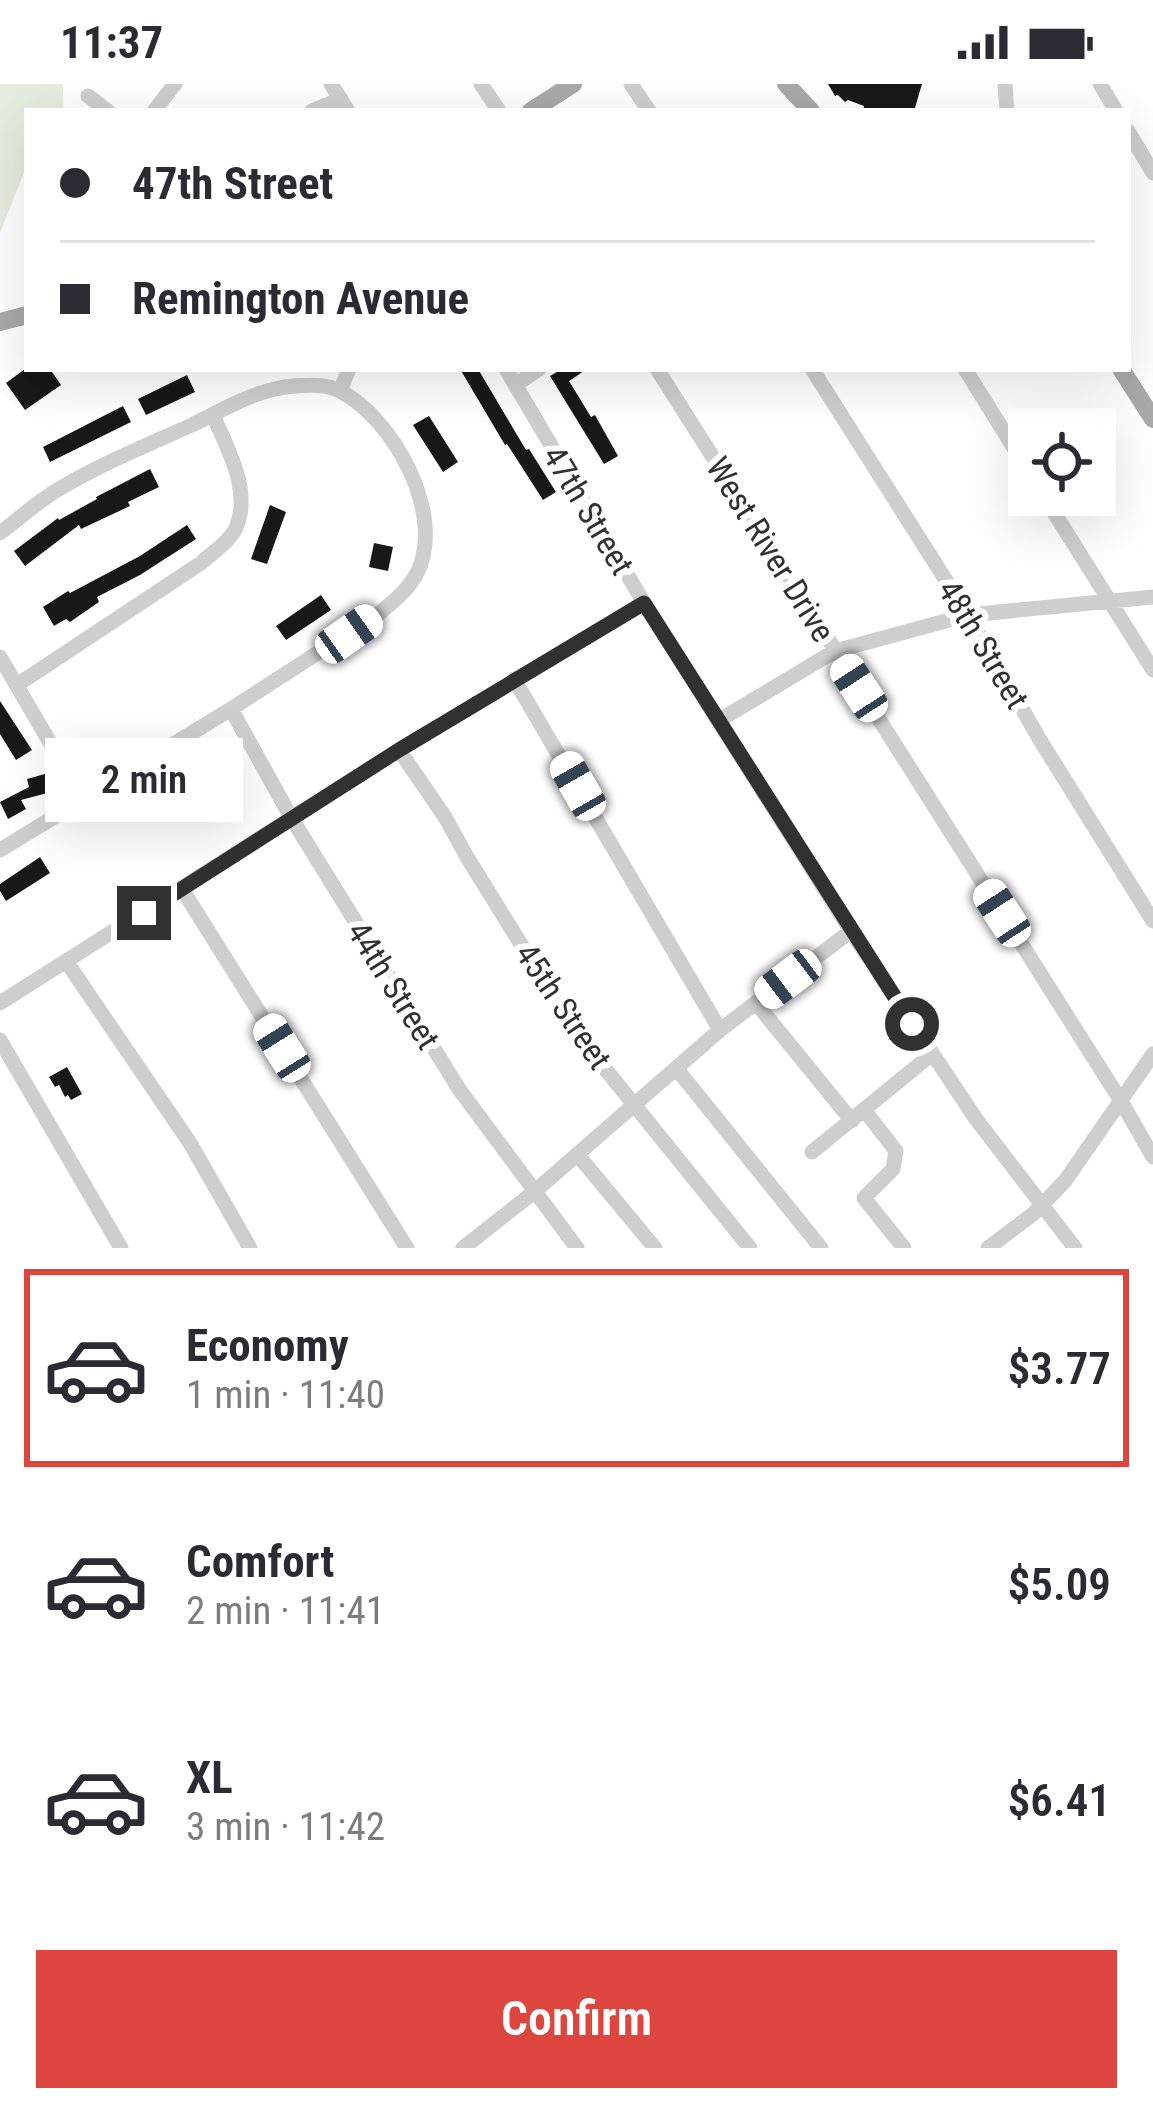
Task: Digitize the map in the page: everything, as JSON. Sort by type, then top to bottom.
[{"type":"main road","points":[[536,108],[573,84]]},
{"type":"main road","points":[[1123,372],[1153,419]]},
{"type":"street","points":[[156,108],[175,84]]},
{"type":"street","points":[[331,84],[344,105]]},
{"type":"street","points":[[88,97],[104,108]]},
{"type":"street","points":[[1131,136],[1153,173]]},
{"type":"street","points":[[340,391],[348,372]]},
{"type":"street","name":"47th Street","points":[[508,372],[644,603],[851,932],[976,1119],[1075,1248]]},
{"type":"street","points":[[514,385],[534,372]]},
{"type":"street","name":"West River Drive","points":[[658,372],[1153,1157]]},
{"type":"street","name":"48th Street","points":[[814,372],[1153,921]]},
{"type":"street","points":[[967,372],[1008,438]]},
{"type":"street","points":[[0,533],[55,491],[239,399],[293,386],[328,386],[368,409],[387,432],[419,495],[426,532],[420,568],[381,612],[0,850]]},
{"type":"street","points":[[17,685],[227,541],[236,526],[241,494],[238,474],[213,415]]},
{"type":"street","points":[[1056,516],[1153,670]]},
{"type":"street","points":[[718,721],[835,651],[968,615],[1153,597]]},
{"type":"street","points":[[0,1003],[399,750],[644,603]]},
{"type":"street","points":[[0,657],[83,799]]},
{"type":"street","points":[[514,679],[720,1030]]},
{"type":"street","name":"44th Street","points":[[231,709],[292,819],[459,1089],[578,1248]]},
{"type":"street","name":"45th Street","points":[[399,750],[602,1065],[750,1248]]},
{"type":"street","points":[[182,889],[407,1248]]},
{"type":"street","points":[[463,1248],[485,1241],[534,1192],[720,1030],[851,932]]},
{"type":"street","points":[[66,961],[190,1143],[250,1248]]},
{"type":"street","points":[[756,1003],[896,1150],[893,1169],[864,1198],[904,1248]]},
{"type":"street","points":[[0,1040],[121,1248]]},
{"type":"street","points":[[812,1152],[932,1054]]},
{"type":"street","points":[[988,1248],[1065,1181],[1153,1054]]},
{"type":"street","points":[[676,1068],[821,1248]]},
{"type":"street","points":[[577,1154],[655,1248]]},
{"type":"shaded area","points":[[0,84],[63,84],[63,108],[24,108],[24,173],[0,233]]},
{"type":"building","points":[[828,84],[922,84],[915,108],[864,108],[835,96]]},
{"type":"building","points":[[24,370],[52,372],[61,385],[25,410],[6,383]]},
{"type":"building","points":[[462,372],[480,372],[556,492],[543,500]]},
{"type":"building","points":[[582,372],[569,381],[618,456],[604,464],[550,376]]},
{"type":"building","points":[[187,375],[195,392],[146,415],[138,399]]},
{"type":"building","points":[[123,406],[131,422],[50,462],[43,447]]},
{"type":"building","points":[[429,416],[458,462],[443,472],[413,425]]},
{"type":"building","points":[[150,469],[159,487],[128,502],[130,506],[81,529],[79,525],[25,566],[14,551],[58,518]]},
{"type":"building","points":[[270,505],[286,512],[267,564],[251,559]]},
{"type":"building","points":[[187,525],[196,539],[97,597],[99,602],[70,622],[66,619],[54,626],[43,607],[140,556]]},
{"type":"building","points":[[374,543],[393,547],[388,571],[369,567]]},
{"type":"building","points":[[321,595],[331,610],[286,640],[276,626]]},
{"type":"building","points":[[0,701],[32,750],[16,760],[0,734]]},
{"type":"building","points":[[45,774],[51,792],[21,800],[26,809],[8,819],[0,802],[29,787],[27,779]]},
{"type":"building","points":[[40,857],[50,873],[6,901],[0,884]]},
{"type":"building","points":[[67,1067],[82,1094],[71,1100],[49,1077]]},
{"type":"route","points":[[144,913],[399,750],[644,603],[912,1024]]}]
